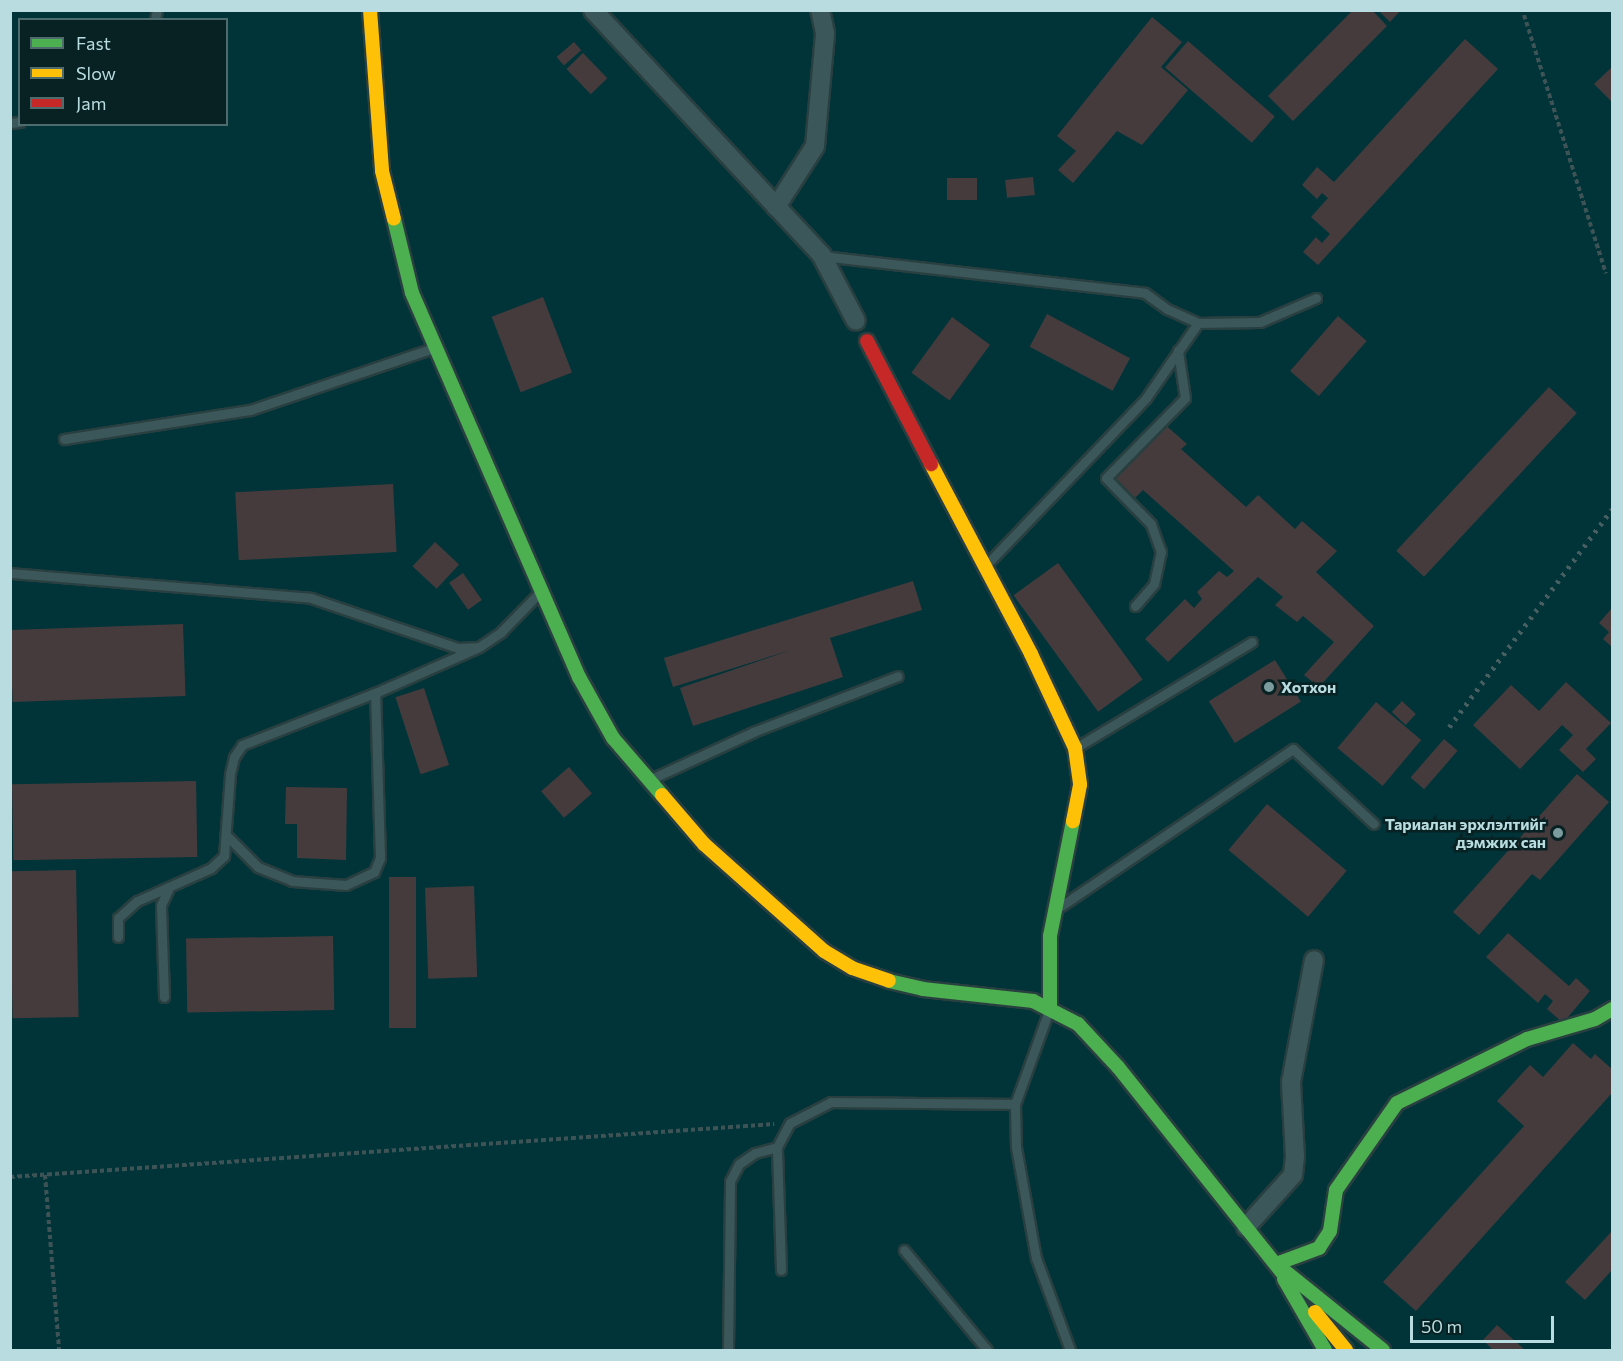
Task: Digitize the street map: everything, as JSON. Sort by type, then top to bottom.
[{"type":"main road","points":[[370,10],[382,171],[399,248],[433,348],[600,718],[647,782],[704,844],[796,929],[852,968],[902,985],[1018,998],[1050,1007],[1078,1024],[1105,1052],[1346,1350]]},
{"type":"main road","points":[[867,341],[985,566],[1075,748],[1080,785],[1073,836],[1054,910],[1050,936],[1050,1007]]},
{"type":"main road","points":[[1275,1264],[1319,1248],[1330,1231],[1336,1190],[1397,1103],[1527,1039],[1595,1019],[1612,1009]]},
{"type":"main road","points":[[1275,1264],[1324,1350]]},
{"type":"main road","points":[[1275,1264],[1383,1350]]},
{"type":"street","points":[[593,10],[822,256],[856,321]]},
{"type":"street","points":[[776,207],[815,146],[825,33],[820,10]]},
{"type":"street","points":[[1246,1227],[1293,1175],[1295,1157],[1291,1082],[1314,960]]},
{"type":"lane","points":[[822,256],[1145,293],[1167,309],[1198,323],[1260,322],[1317,298]]},
{"type":"lane","points":[[985,566],[1146,398],[1198,323]]},
{"type":"lane","points":[[64,439],[250,410],[433,348]]},
{"type":"lane","points":[[1135,606],[1154,584],[1161,552],[1151,524],[1106,478],[1185,398],[1178,351]]},
{"type":"lane","points":[[10,573],[310,598],[442,646],[479,647]]},
{"type":"lane","points":[[118,937],[118,918],[137,901],[212,868],[224,856],[228,837],[230,774],[234,757],[242,745],[375,693],[479,647],[511,624],[542,589]]},
{"type":"lane","points":[[1075,748],[1252,642]]},
{"type":"lane","points":[[647,782],[753,732],[898,676]]},
{"type":"lane","points":[[228,837],[258,867],[292,881],[346,885],[374,872],[380,858],[375,693]]},
{"type":"lane","points":[[1054,910],[1293,749],[1374,824]]},
{"type":"lane","points":[[164,997],[161,905],[162,896],[169,888]]},
{"type":"lane","points":[[1050,1007],[1015,1104],[1016,1147],[1031,1236],[1067,1350]]},
{"type":"lane","points":[[781,1270],[777,1147],[790,1123],[831,1102],[1015,1104]]},
{"type":"lane","points":[[728,1350],[730,1181],[739,1164],[755,1153],[777,1147]]},
{"type":"lane","points":[[904,1250],[987,1350]]},
{"type":"path","points":[[1524,15],[1606,273]]},
{"type":"path","points":[[10,1177],[790,1123]]},
{"type":"path","points":[[45,1174],[59,1350]]},
{"type":"shaded area","points":[[10,11],[1612,11],[1612,1350],[11,1350]]},
{"type":"building","points":[[1353,10],[1372,10],[1387,26],[1293,121],[1268,96]]},
{"type":"building","points":[[1378,10],[1401,10],[1390,22]]},
{"type":"building","points":[[1152,17],[1182,42],[1161,67],[1188,90],[1142,145],[1117,131],[1073,183],[1058,170],[1076,151],[1057,136]]},
{"type":"building","points":[[1465,39],[1498,69],[1318,265],[1303,252],[1316,237],[1322,243],[1330,234],[1311,217],[1328,198],[1322,193],[1317,199],[1302,185],[1317,167],[1334,182]]},
{"type":"building","points":[[1188,41],[1275,116],[1252,143],[1165,67]]},
{"type":"building","points":[[574,42],[581,50],[564,65],[557,57]]},
{"type":"building","points":[[583,53],[607,78],[591,94],[566,69]]},
{"type":"building","points":[[1612,67],[1612,102],[1594,84]]},
{"type":"building","points":[[1033,177],[1035,195],[1007,198],[1005,180]]},
{"type":"building","points":[[947,178],[977,178],[977,200],[947,200]]},
{"type":"building","points":[[543,297],[572,373],[521,392],[492,317]]},
{"type":"building","points":[[1047,314],[1130,358],[1113,391],[1030,347]]},
{"type":"building","points":[[1338,316],[1367,341],[1319,396],[1290,371]]},
{"type":"building","points":[[952,317],[990,345],[949,400],[911,373]]},
{"type":"building","points":[[1549,387],[1577,413],[1424,577],[1396,551]]},
{"type":"building","points":[[1162,422],[1187,444],[1181,449],[1246,507],[1258,495],[1295,529],[1302,521],[1337,551],[1316,572],[1374,626],[1319,687],[1304,675],[1334,642],[1303,616],[1297,622],[1275,605],[1283,597],[1258,577],[1168,662],[1145,639],[1185,599],[1194,608],[1202,599],[1197,592],[1219,571],[1227,577],[1234,571],[1143,490],[1135,498],[1111,476]]},
{"type":"building","points":[[393,484],[397,552],[239,560],[235,492]]},
{"type":"building","points":[[435,542],[459,565],[437,589],[412,566]]},
{"type":"building","points":[[1058,563],[1143,679],[1098,712],[1014,595]]},
{"type":"building","points":[[463,573],[482,600],[468,610],[449,583]]},
{"type":"building","points":[[913,581],[922,610],[830,638],[843,677],[693,726],[680,688],[791,650],[673,687],[664,658]]},
{"type":"building","points":[[1612,608],[1612,647],[1603,639],[1609,632],[1599,623]]},
{"type":"building","points":[[183,624],[186,696],[13,702],[10,630]]},
{"type":"building","points":[[1275,660],[1301,702],[1235,743],[1209,701]]},
{"type":"building","points":[[1566,682],[1611,723],[1586,749],[1596,759],[1583,772],[1559,750],[1573,735],[1562,725],[1520,769],[1473,725],[1511,685],[1539,711]]},
{"type":"building","points":[[424,688],[449,765],[420,774],[395,697]]},
{"type":"building","points":[[1402,701],[1416,714],[1406,725],[1392,712]]},
{"type":"building","points":[[1376,702],[1421,740],[1383,786],[1337,748]]},
{"type":"building","points":[[1444,739],[1458,751],[1424,789],[1411,777]]},
{"type":"building","points":[[569,767],[592,793],[564,818],[541,791]]},
{"type":"building","points":[[1577,774],[1609,802],[1540,880],[1532,874],[1479,935],[1453,912]]},
{"type":"building","points":[[196,781],[197,857],[13,860],[12,784]]},
{"type":"building","points":[[286,787],[347,788],[346,860],[297,858],[297,824],[285,824]]},
{"type":"building","points":[[1267,804],[1347,871],[1308,917],[1228,850]]},
{"type":"building","points":[[76,870],[79,1017],[13,1018],[10,871]]},
{"type":"building","points":[[389,877],[416,877],[416,1028],[389,1028]]},
{"type":"building","points":[[474,886],[477,977],[428,979],[425,888]]},
{"type":"building","points":[[1508,933],[1569,986],[1576,978],[1590,991],[1563,1023],[1547,1009],[1553,1001],[1545,994],[1538,1003],[1486,957]]},
{"type":"building","points":[[333,936],[334,1010],[187,1013],[186,939]]},
{"type":"building","points":[[1573,1043],[1591,1059],[1595,1054],[1612,1069],[1612,1093],[1416,1311],[1383,1282],[1524,1126],[1497,1101],[1530,1065],[1543,1077]]},
{"type":"building","points":[[1612,1231],[1612,1270],[1585,1300],[1565,1282]]},
{"type":"building","points":[[1497,1325],[1525,1350],[1493,1350],[1483,1340]]},
{"type":"railway","points":[[1449,727],[1612,509]]},
{"type":"traffic: fast","points":[[394,219],[412,293],[579,677],[613,738],[662,795]]},
{"type":"traffic: fast","points":[[1050,1007],[1050,936],[1073,821]]},
{"type":"traffic: fast","points":[[889,981],[923,989],[1033,1001],[1078,1024],[1118,1067],[1289,1281]]},
{"type":"traffic: fast","points":[[1276,1264],[1319,1248],[1330,1231],[1336,1190],[1397,1103],[1527,1039],[1595,1019],[1612,1009]]},
{"type":"traffic: fast","points":[[1276,1264],[1383,1350]]},
{"type":"traffic: fast","points":[[1284,1279],[1325,1350]]},
{"type":"traffic: slow","points":[[370,10],[382,171],[394,219]]},
{"type":"traffic: slow","points":[[931,464],[1031,654],[1075,748],[1080,785],[1073,821]]},
{"type":"traffic: slow","points":[[662,795],[704,844],[824,951],[852,968],[889,981]]},
{"type":"traffic: slow","points":[[1315,1312],[1346,1350]]},
{"type":"traffic: jam","points":[[867,341],[931,464]]},
{"type":"place","name":"Хотхон","points":[[1269,687]]},
{"type":"place","name":"Тариалан эрхлэлтийг дэмжих сан","points":[[1558,833]]}]
